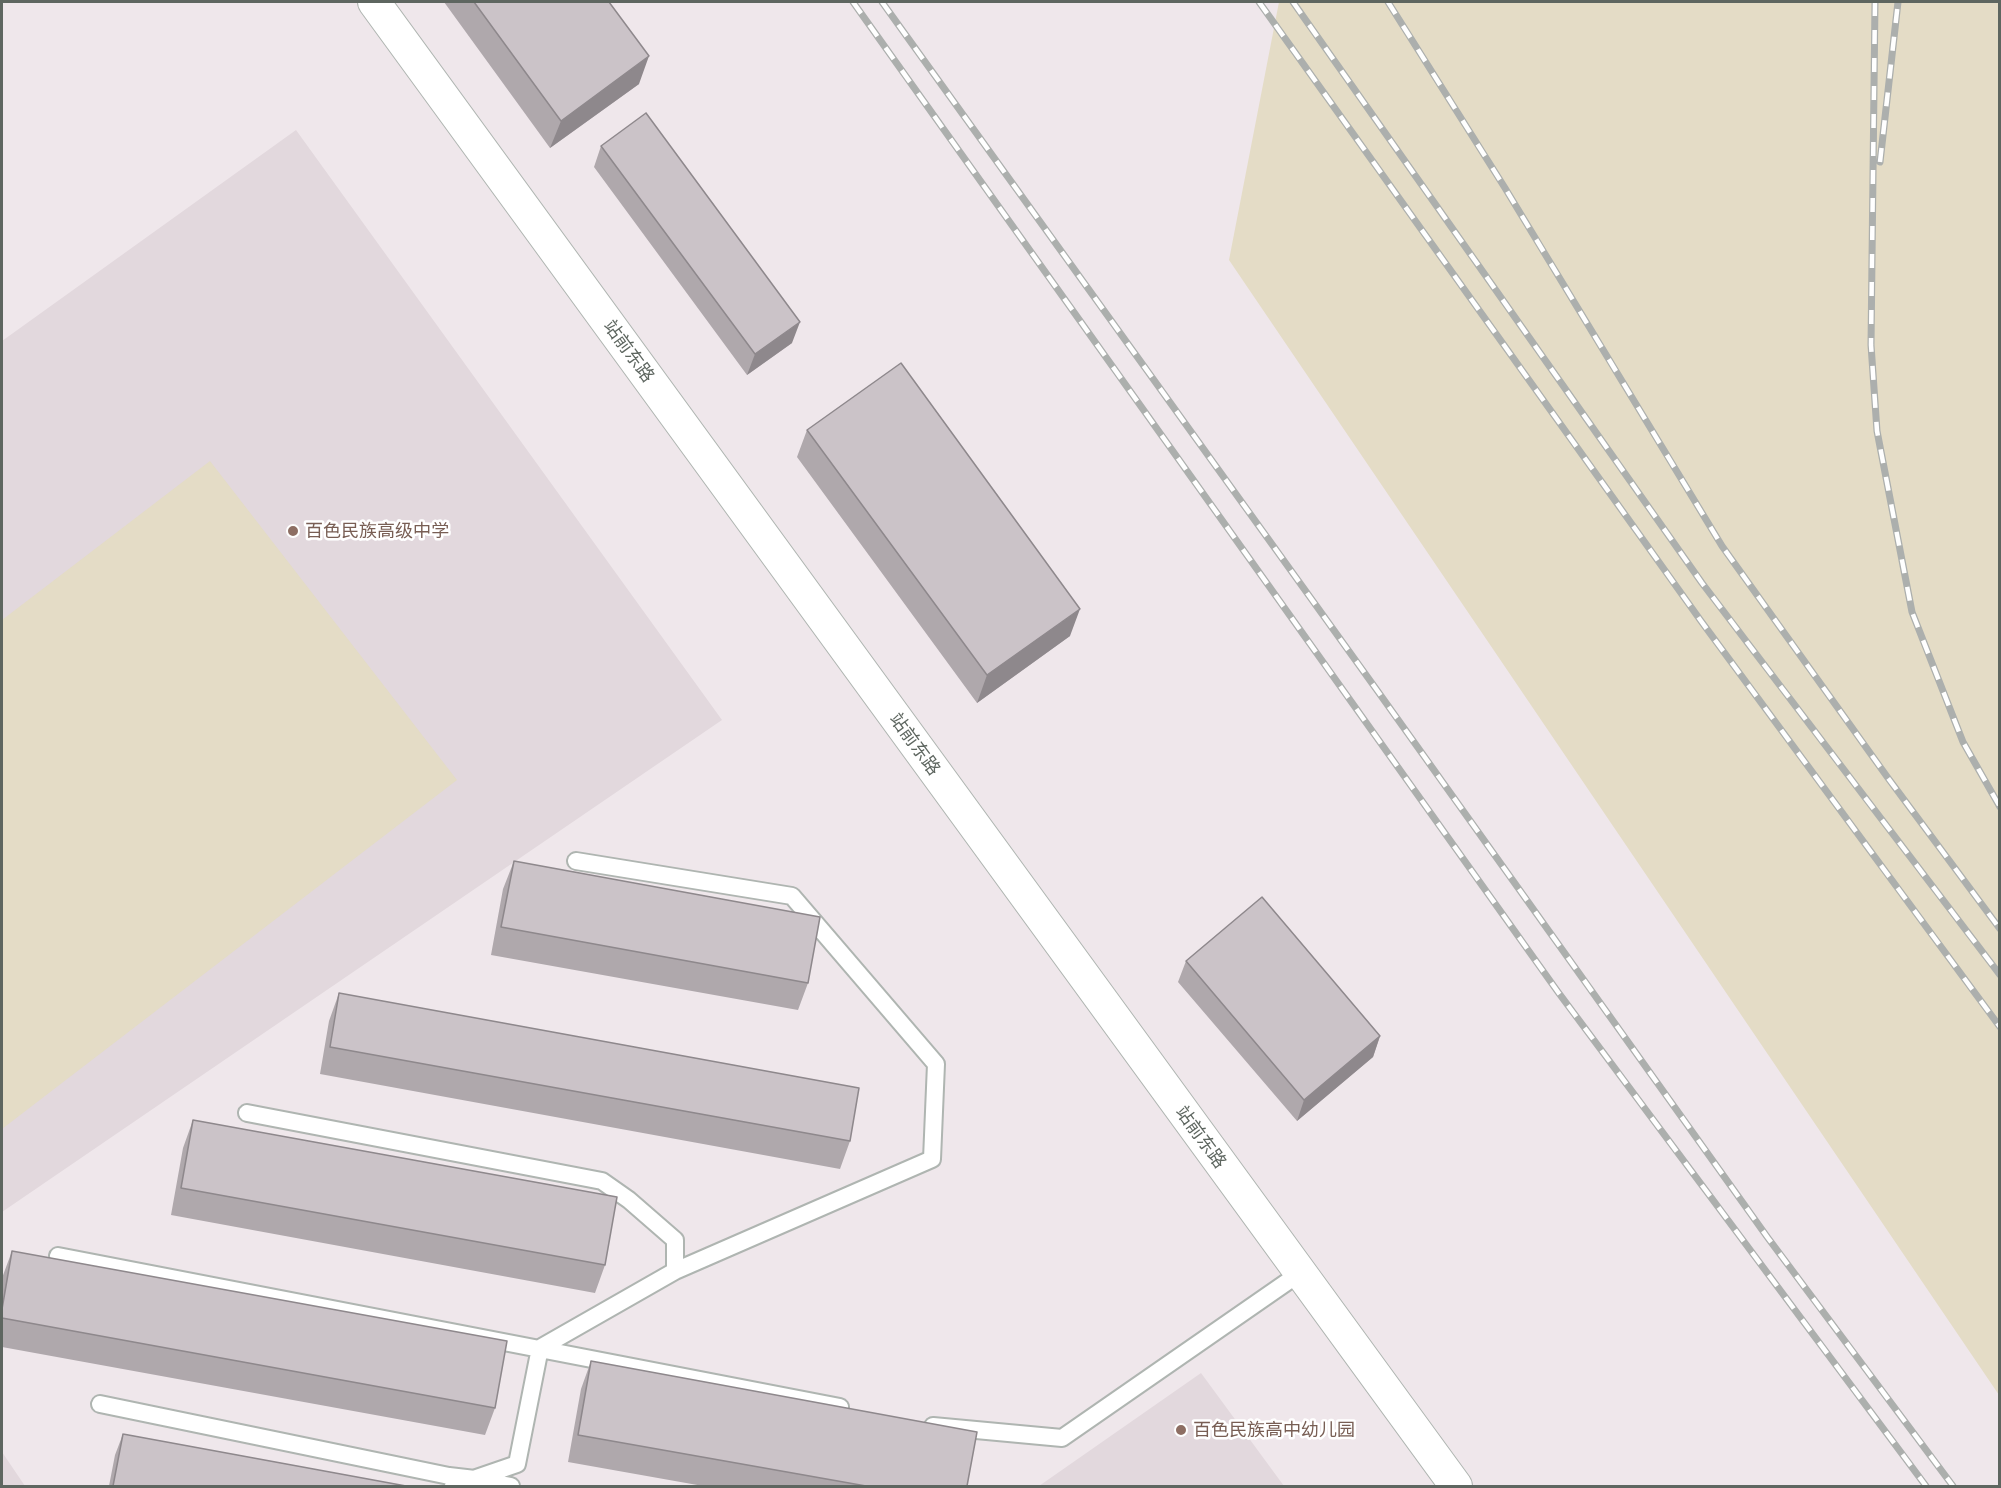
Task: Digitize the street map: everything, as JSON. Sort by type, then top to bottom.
[{"type":"street","name":"站前东路","points":[[374,2],[1456,1486]]},
{"type":"lane","points":[[453,1486],[517,1464],[540,1348],[675,1271],[932,1159],[936,1064],[792,896],[576,861]]},
{"type":"lane","points":[[247,1113],[602,1181],[629,1200],[675,1240],[675,1271]]},
{"type":"lane","points":[[58,1256],[853,1410]]},
{"type":"lane","points":[[923,1424],[1062,1438],[1300,1273]]},
{"type":"lane","points":[[100,1404],[449,1476],[511,1486]]},
{"type":"shaded area","points":[[1279,2],[1999,2],[1999,1395],[1229,260]]},
{"type":"shaded area","name":"百色民族高级中学","points":[[296,130],[722,720],[2,1212],[2,341]]},
{"type":"shaded area","points":[[210,461],[457,780],[2,1129],[2,620]]},
{"type":"shaded area","name":"百色民族高中幼儿园","points":[[1201,1373],[1284,1486],[1039,1486]]},
{"type":"shaded area","points":[[2,1452],[25,1486],[2,1486]]},
{"type":"building","points":[[474,2],[609,2],[649,56],[561,121]]},
{"type":"building","points":[[646,113],[800,322],[755,354],[601,146]]},
{"type":"building","points":[[901,363],[1080,609],[987,675],[807,430]]},
{"type":"building","points":[[514,861],[820,917],[808,983],[501,927]]},
{"type":"building","points":[[1262,897],[1380,1036],[1304,1100],[1186,961]]},
{"type":"building","points":[[339,993],[859,1088],[850,1141],[330,1047]]},
{"type":"building","points":[[193,1120],[617,1197],[605,1265],[181,1188]]},
{"type":"building","points":[[12,1251],[507,1341],[495,1408],[2,1318]]},
{"type":"building","points":[[591,1361],[977,1432],[967,1486],[866,1486],[578,1435]]},
{"type":"building","points":[[123,1434],[406,1486],[113,1486]]},
{"type":"railway","points":[[853,2],[1558,992],[1926,1486]]},
{"type":"railway","points":[[882,2],[1768,1238],[1953,1486]]},
{"type":"railway","points":[[1259,2],[1701,621],[2000,1027]]},
{"type":"railway","points":[[1293,2],[1702,583],[2000,975]]},
{"type":"railway","points":[[1388,2],[1505,188],[1722,546],[1888,778],[2000,929]]},
{"type":"railway","points":[[1875,2],[1871,345],[1877,431],[1912,612],[1963,742],[2000,807]]},
{"type":"railway","points":[[1880,162],[1898,2]]},
{"type":"place","name":"百色民族高级中学","points":[[293,531]]},
{"type":"place","name":"百色民族高中幼儿园","points":[[1181,1430]]}]
